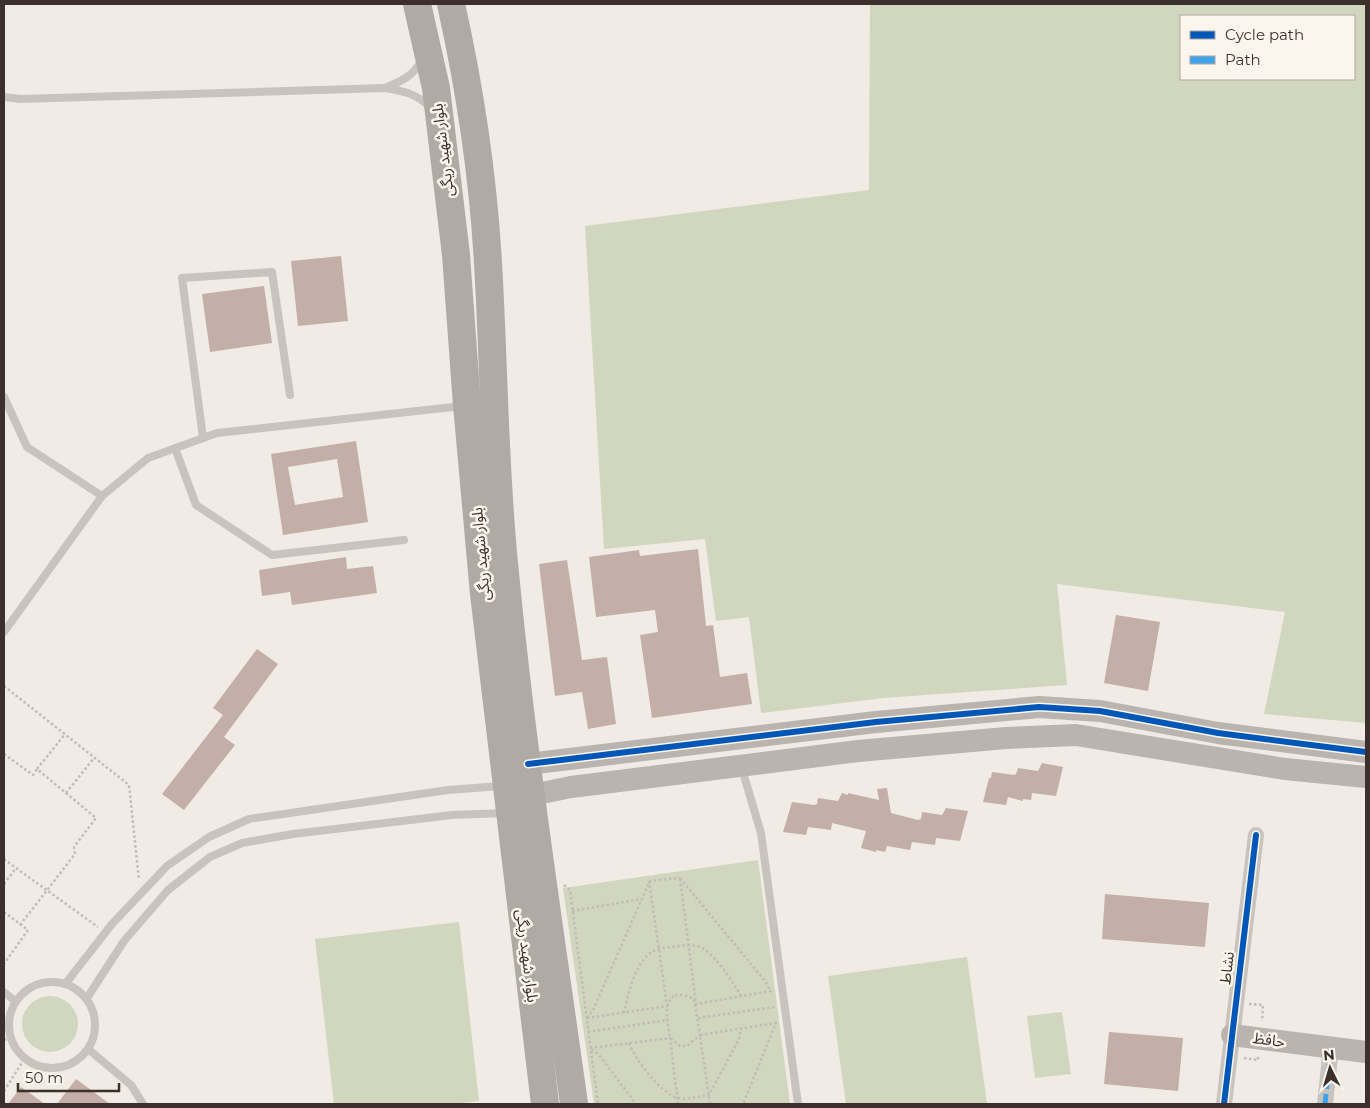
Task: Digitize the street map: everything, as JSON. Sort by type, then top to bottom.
[{"type":"highway","name":"بلوار شهید ریگی","points":[[417,4],[427,46],[440,120],[456,254],[467,406],[484,594],[545,1104]]},
{"type":"highway","name":"بلوار شهید ریگی","points":[[451,4],[470,95],[488,261],[493,399],[503,553],[541,868],[574,1104]]},
{"type":"street","points":[[528,764],[568,761],[876,722],[1039,707],[1100,711],[1218,733],[1366,752]]},
{"type":"street","points":[[1039,707],[1040,736]]},
{"type":"street","points":[[532,795],[571,787],[858,751],[1040,736],[1076,735],[1102,737],[1286,769],[1366,777]]},
{"type":"street","points":[[568,761],[571,787]]},
{"type":"street","name":"نشاط","points":[[1224,1104],[1256,835]]},
{"type":"street","name":"حافظ","points":[[1232,1035],[1366,1052]]},
{"type":"street","points":[[1325,1104],[1331,1048]]},
{"type":"lane","points":[[385,88],[405,80],[417,69],[427,46]]},
{"type":"lane","points":[[4,97],[20,99],[385,88],[407,92],[422,98],[440,120]]},
{"type":"lane","points":[[203,438],[182,278],[272,272],[290,395]]},
{"type":"lane","points":[[4,396],[27,447],[102,496]]},
{"type":"lane","points":[[4,632],[102,496],[148,458],[217,433],[467,406]]},
{"type":"lane","points":[[175,448],[196,505],[272,555],[404,540]]},
{"type":"lane","points":[[742,767],[760,833],[798,1104]]},
{"type":"lane","points":[[66,984],[105,932],[167,866],[209,837],[249,819],[448,790],[506,786]]},
{"type":"lane","points":[[87,998],[124,941],[168,890],[210,857],[242,844],[292,834],[452,815],[509,812]]},
{"type":"lane","points":[[52,981],[77,989],[87,998],[93,1010],[95,1023],[94,1037],[88,1049],[77,1060],[64,1066],[49,1068],[34,1064],[25,1058],[7,1039],[9,1015],[15,1001],[25,990],[37,984],[52,981]]},
{"type":"lane","points":[[4,992],[15,1001]]},
{"type":"lane","points":[[88,1049],[131,1085],[143,1104]]},
{"type":"path","points":[[4,686],[128,785],[140,894]]},
{"type":"path","points":[[4,755],[33,775],[65,734]]},
{"type":"path","points":[[66,793],[94,758]]},
{"type":"path","points":[[20,925],[75,854],[74,847],[96,818],[38,769]]},
{"type":"path","points":[[4,858],[105,932]]},
{"type":"path","points":[[4,884],[16,868]]},
{"type":"path","points":[[541,868],[570,890],[598,1104]]},
{"type":"path","points":[[650,882],[680,878]]},
{"type":"path","points":[[680,878],[710,1104]]},
{"type":"path","points":[[680,878],[765,981],[771,991],[696,1004]]},
{"type":"path","points":[[586,1018],[593,1010],[650,882]]},
{"type":"path","points":[[650,882],[678,1104]]},
{"type":"path","points":[[572,911],[642,899]]},
{"type":"path","points":[[4,912],[28,930],[4,964]]},
{"type":"path","points":[[624,1013],[629,991],[639,969],[647,956],[659,948],[688,945],[702,948],[725,972],[741,996]]},
{"type":"path","points":[[667,1006],[669,999],[675,995],[684,995],[694,999],[696,1004]]},
{"type":"path","points":[[586,1018],[667,1006]]},
{"type":"path","points":[[698,1018],[774,1007]]},
{"type":"path","points":[[588,1032],[668,1020]]},
{"type":"path","points":[[590,1048],[670,1038],[680,1046],[687,1046],[700,1035],[776,1023],[743,1104]]},
{"type":"path","points":[[709,1095],[739,1039],[741,1028]]},
{"type":"path","points":[[629,1043],[632,1053],[646,1071],[666,1091],[677,1098],[709,1095]]},
{"type":"path","points":[[590,1048],[598,1055],[636,1104]]},
{"type":"path","points":[[4,1091],[25,1058]]},
{"type":"green space","points":[[870,4],[1366,4],[1366,723],[1264,714],[1285,612],[1057,584],[1067,685],[883,698],[761,713],[749,617],[716,621],[705,539],[604,549],[585,226],[869,190]]},
{"type":"green space","points":[[758,860],[790,1104],[594,1104],[563,888]]},
{"type":"green space","points":[[459,922],[479,1101],[454,1104],[334,1104],[315,939]]},
{"type":"green space","points":[[967,957],[987,1104],[846,1104],[828,976]]},
{"type":"green space","points":[[50,996],[61,998],[70,1004],[76,1013],[78,1024],[76,1035],[70,1044],[61,1050],[50,1052],[39,1050],[30,1044],[24,1035],[22,1024],[24,1013],[30,1004],[39,998]]},
{"type":"green space","points":[[1062,1012],[1071,1074],[1035,1078],[1027,1016]]},
{"type":"building","points":[[341,256],[348,321],[298,326],[291,261]]},
{"type":"building","points":[[264,286],[272,343],[210,352],[202,294]]},
{"type":"building","points":[[356,441],[368,522],[283,535],[271,454]],"holes":[[[337,459],[343,497],[295,505],[288,467]]]},
{"type":"building","points":[[698,549],[706,626],[713,625],[720,677],[747,673],[752,704],[652,718],[640,635],[658,632],[655,610],[596,617],[589,557],[639,550],[640,556]]},
{"type":"building","points":[[346,557],[347,569],[373,566],[377,593],[292,605],[290,592],[262,596],[259,570]]},
{"type":"building","points":[[567,560],[582,660],[607,657],[616,724],[588,729],[582,692],[555,696],[539,564]]},
{"type":"building","points":[[1116,615],[1160,622],[1148,691],[1104,683]]},
{"type":"building","points":[[257,649],[278,664],[224,737],[235,745],[184,810],[162,794],[223,715],[213,708]]},
{"type":"building","points":[[1042,763],[1063,767],[1056,796],[1032,793],[1031,800],[1023,799],[1023,801],[1008,797],[1006,805],[983,802],[992,772],[1014,775],[1018,768],[1038,771]]},
{"type":"building","points":[[887,788],[891,813],[918,820],[921,819],[922,812],[942,815],[946,808],[968,811],[960,841],[936,838],[935,845],[912,842],[910,850],[887,846],[885,852],[876,850],[876,852],[861,848],[866,831],[832,823],[831,830],[808,827],[806,835],[783,832],[792,802],[814,805],[817,804],[818,798],[838,801],[842,793],[879,800],[877,789]]},
{"type":"building","points":[[1105,894],[1209,903],[1205,947],[1102,939]]},
{"type":"building","points":[[1109,1032],[1183,1038],[1178,1091],[1104,1084]]},
{"type":"building","points":[[76,1079],[110,1104],[57,1104]]},
{"type":"building","points":[[21,1087],[45,1104],[8,1104]]},
{"type":"marked path","points":[[1325,1104],[1331,1048]]},
{"type":"cycle path","points":[[528,764],[876,722],[1039,707],[1100,711],[1218,733],[1366,752]]},
{"type":"cycle path","points":[[1224,1104],[1256,835]]}]
